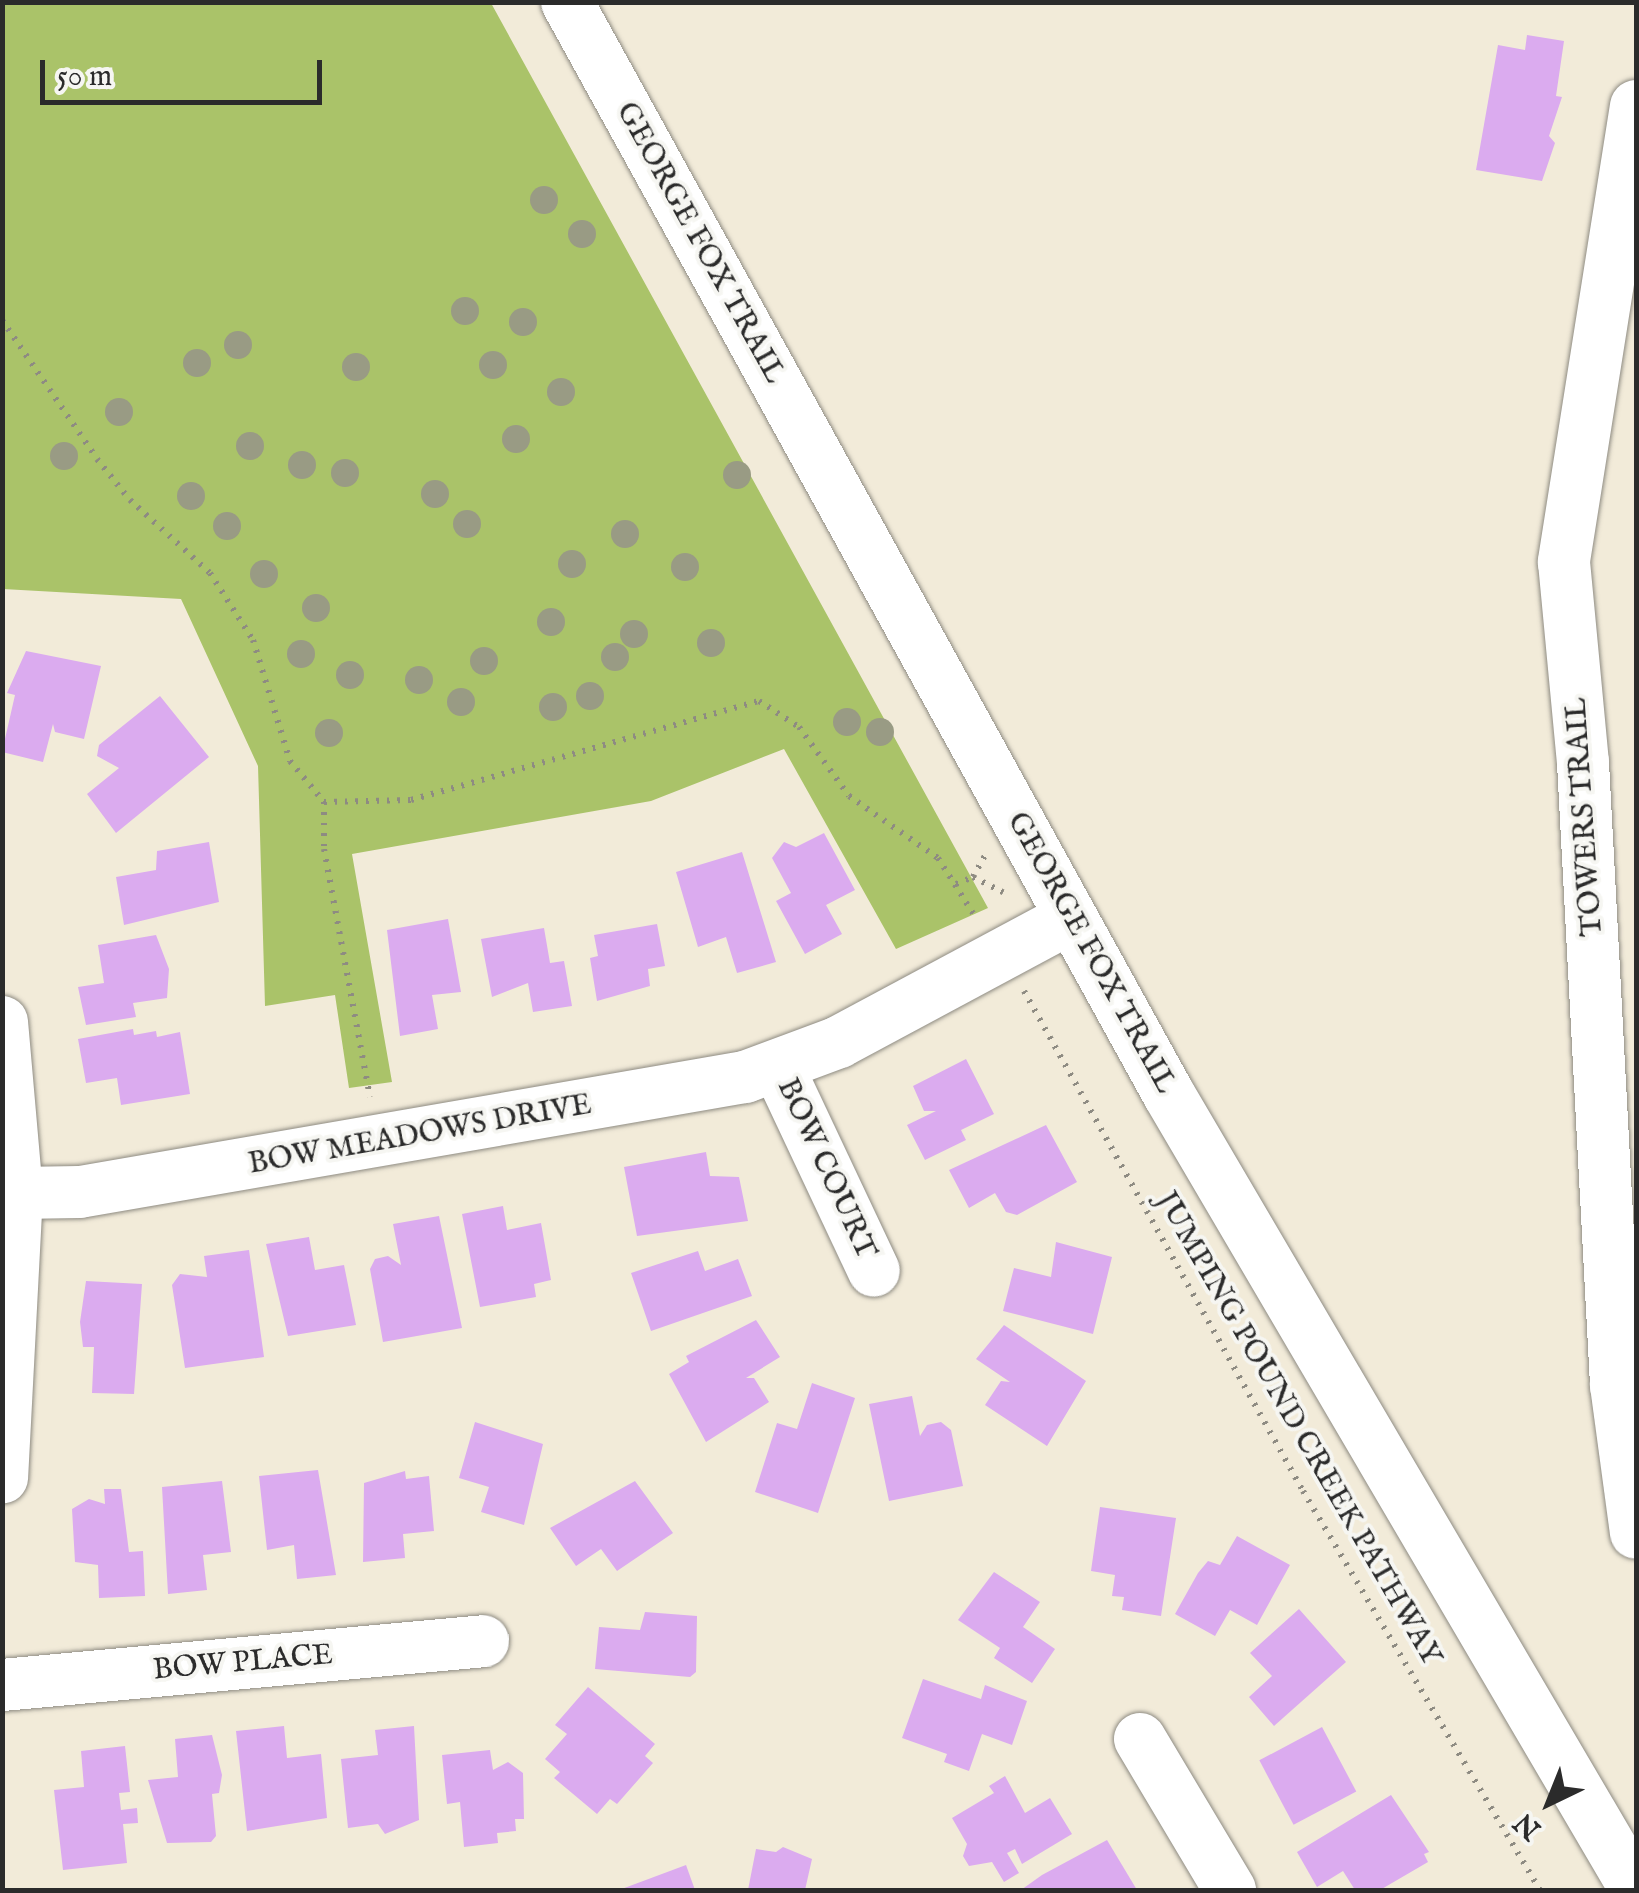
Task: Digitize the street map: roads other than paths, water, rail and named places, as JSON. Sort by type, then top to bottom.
[{"type":"street","name":"GEORGE FOX TRAIL","points":[[567,2],[1070,918],[1636,1890]]},
{"type":"street","name":"TOWERS TRAIL","points":[[1636,106],[1564,562],[1584,783],[1616,1384],[1636,1533]]},
{"type":"street","name":"BOW MEADOWS DRIVE","points":[[16,1193],[80,1192],[692,1088],[778,1067],[1070,918]]},
{"type":"street","points":[[2,1022],[16,1193],[2,1478]]},
{"type":"street","name":"BOW COURT","points":[[778,1067],[874,1271]]},
{"type":"street","name":"BOW PLACE","points":[[2,1686],[483,1641]]},
{"type":"street","points":[[1140,1739],[1230,1890]]}]
